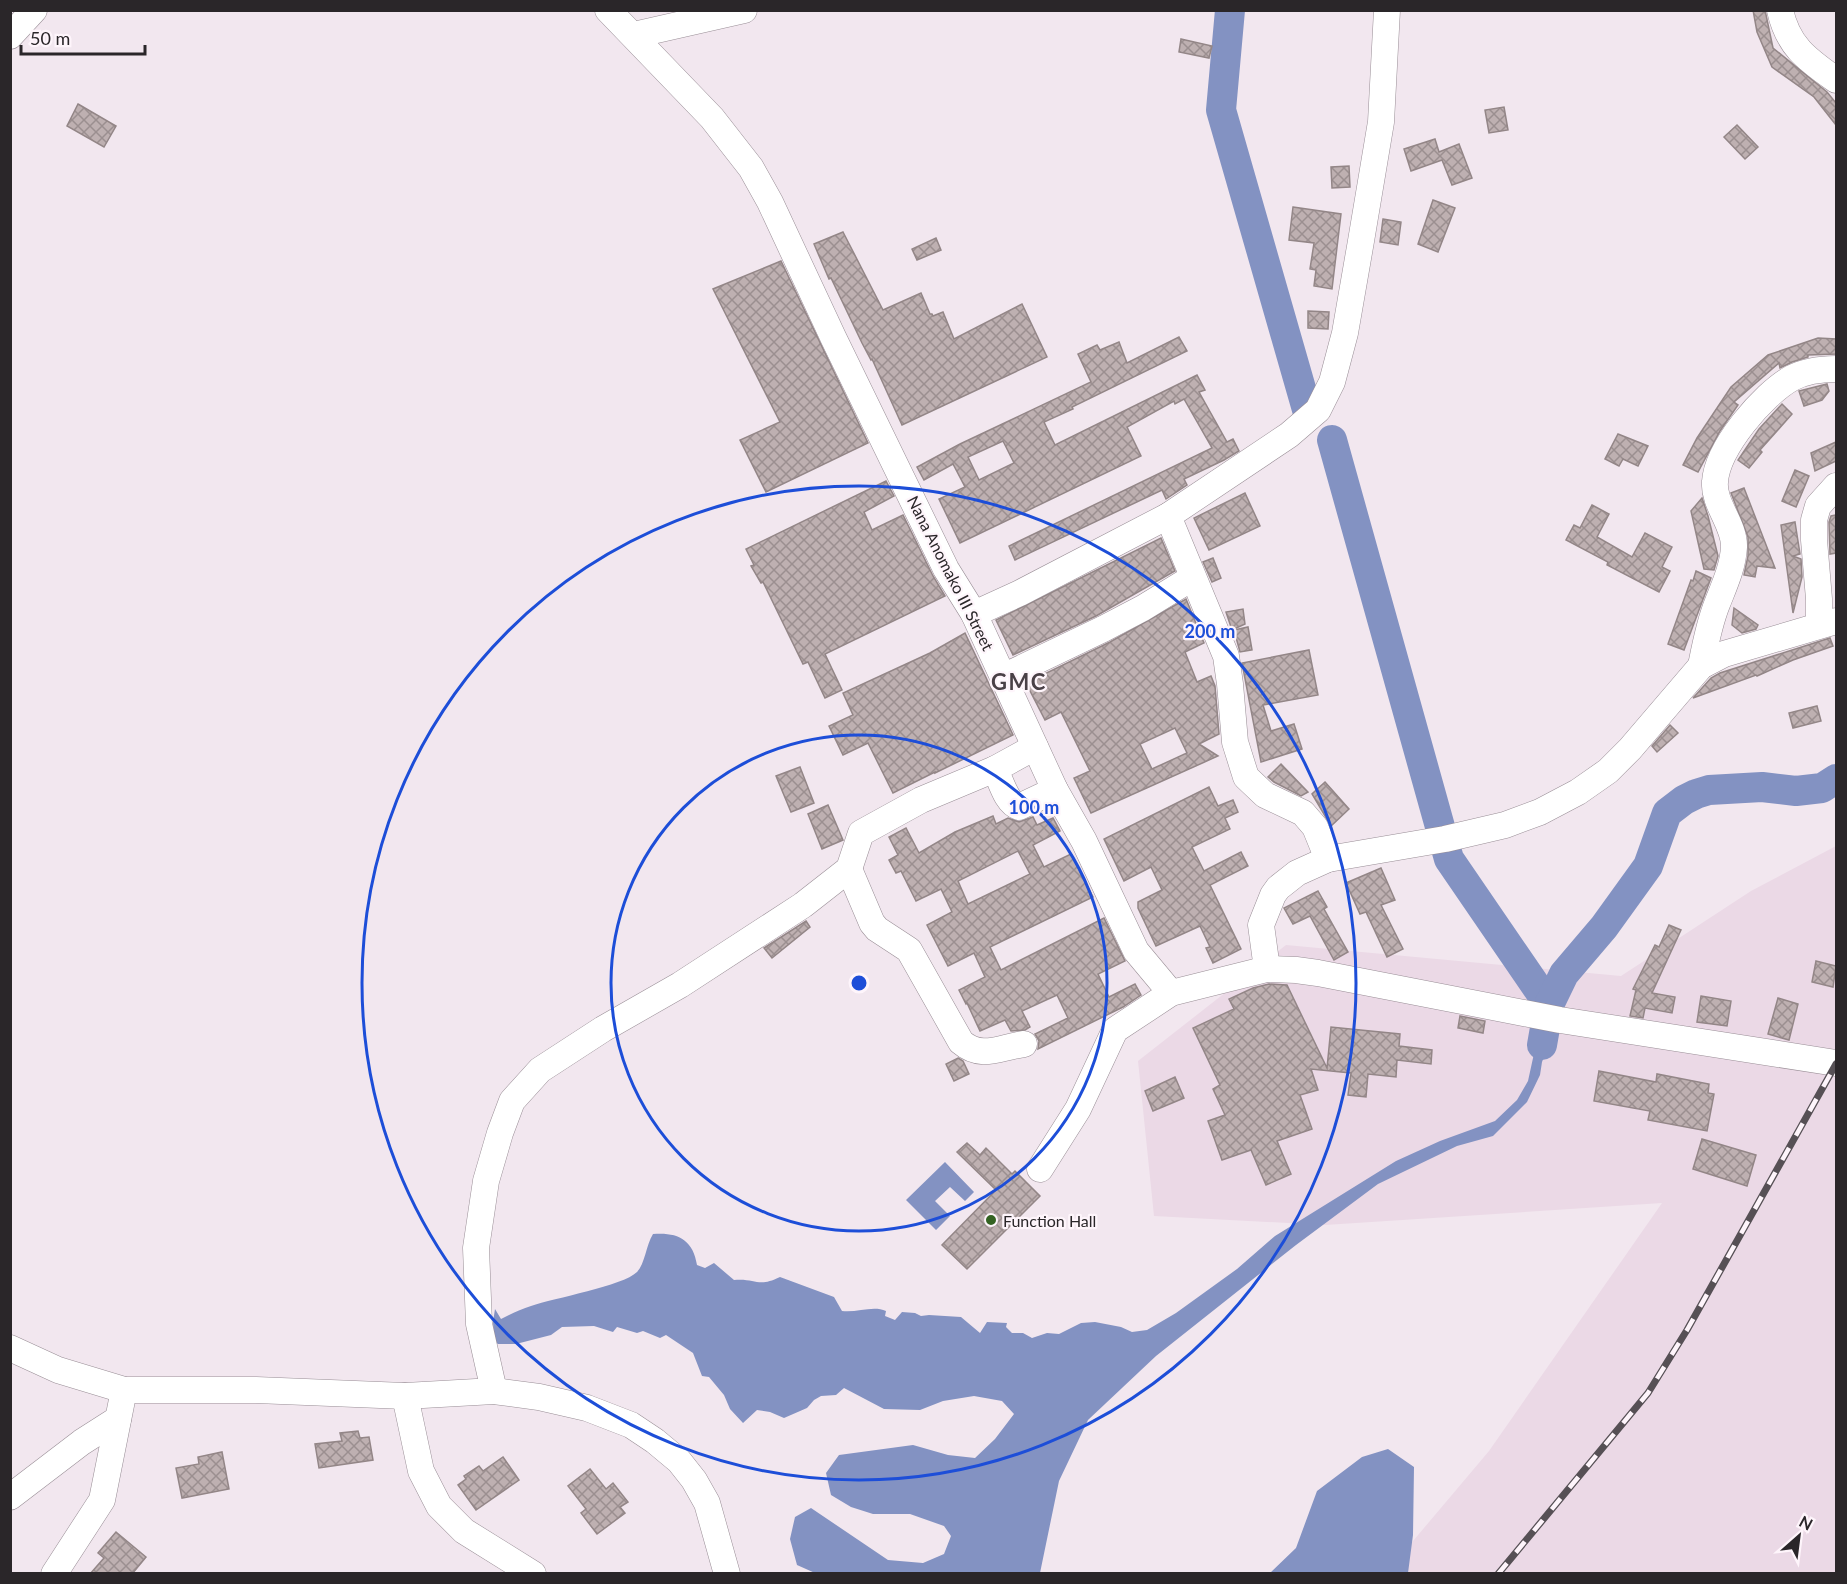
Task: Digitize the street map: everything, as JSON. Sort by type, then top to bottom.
[{"type":"street","points":[[10,36],[34,10]]},
{"type":"street","name":"Nana Anomako III Street","points":[[608,10],[712,118],[751,168],[770,202],[946,569],[974,614],[1055,790],[1084,841],[1136,951],[1171,993]]},
{"type":"street","points":[[634,35],[744,10]]},
{"type":"street","points":[[974,614],[1020,593],[1168,516],[1289,435],[1318,410],[1327,395],[1345,333],[1382,122],[1387,10]]},
{"type":"street","points":[[1780,10],[1787,31],[1800,52],[1836,80]]},
{"type":"street","points":[[1701,666],[1714,613],[1727,579],[1734,545],[1714,483],[1719,464],[1731,440],[1748,418],[1783,384],[1803,374],[1836,369]]},
{"type":"street","points":[[1267,969],[1260,925],[1278,888],[1297,873],[1328,859],[1445,839],[1505,825],[1540,812],[1578,792],[1608,771],[1630,749],[1701,666],[1724,654],[1828,623],[1819,599],[1814,520],[1818,506],[1836,486]]},
{"type":"street","points":[[1168,516],[1226,656],[1236,742],[1246,777],[1265,795],[1303,813],[1315,827],[1328,859]]},
{"type":"street","points":[[1003,677],[1103,629],[1192,578]]},
{"type":"street","points":[[494,1391],[479,1323],[476,1248],[486,1180],[512,1101],[540,1070],[746,943],[803,905],[849,869],[861,833],[921,800],[995,769],[1035,747]]},
{"type":"street","points":[[995,769],[1010,801],[1015,806],[1019,807],[1055,790]]},
{"type":"street","points":[[849,869],[872,923],[877,929],[909,950],[961,1042],[977,1052],[995,1051],[1024,1044]]},
{"type":"street","points":[[1040,1168],[1078,1109],[1115,1029],[1171,993],[1267,969],[1318,973],[1560,1020],[1836,1063]]},
{"type":"street","points":[[10,1348],[58,1370],[124,1390],[256,1390],[405,1396],[494,1391],[539,1397],[587,1408],[631,1425],[679,1461],[694,1479],[707,1503],[727,1574]]},
{"type":"street","points":[[54,1574],[102,1500],[124,1390]]},
{"type":"street","points":[[405,1396],[421,1471],[439,1506],[464,1531],[532,1574]]},
{"type":"street","points":[[10,1497],[82,1442],[118,1419]]},
{"type":"shaded area","points":[[1836,846],[1836,1573],[1386,1573],[1489,1451],[1662,1203],[1325,1225],[1154,1216],[1138,1061],[1286,945],[1621,976],[1751,891]]},
{"type":"water","points":[[1540,1026],[1555,1029],[1542,1062],[1540,1075],[1527,1102],[1493,1136],[1457,1146],[1378,1184],[1296,1245],[1156,1356],[1088,1420],[1059,1481],[1040,1573],[815,1573],[797,1565],[790,1539],[795,1517],[811,1508],[888,1560],[923,1563],[944,1554],[951,1536],[944,1526],[910,1514],[873,1514],[851,1507],[831,1495],[826,1473],[839,1455],[913,1445],[948,1455],[975,1458],[995,1439],[1014,1414],[1002,1401],[974,1396],[943,1401],[920,1410],[884,1409],[844,1388],[836,1395],[821,1396],[807,1408],[784,1418],[757,1410],[743,1423],[730,1409],[724,1395],[709,1377],[702,1376],[693,1353],[666,1335],[660,1338],[643,1331],[637,1333],[617,1327],[613,1332],[594,1326],[562,1327],[551,1335],[516,1344],[498,1344],[494,1341],[495,1309],[501,1319],[527,1307],[603,1287],[629,1277],[640,1269],[653,1234],[669,1234],[688,1243],[697,1265],[705,1268],[714,1263],[734,1280],[767,1282],[780,1277],[834,1297],[842,1311],[881,1309],[886,1311],[885,1316],[895,1320],[902,1312],[921,1316],[961,1317],[980,1333],[987,1322],[1007,1323],[1006,1327],[1012,1333],[1023,1333],[1032,1338],[1047,1333],[1059,1334],[1081,1323],[1095,1322],[1121,1327],[1132,1332],[1147,1330],[1176,1313],[1237,1269],[1275,1236],[1396,1161],[1440,1141],[1495,1121],[1517,1100],[1528,1081]]},
{"type":"water","points":[[945,1162],[974,1192],[965,1201],[950,1187],[935,1201],[950,1216],[936,1230],[906,1200]]},
{"type":"water","points":[[1388,1449],[1414,1467],[1413,1535],[1408,1573],[1270,1573],[1296,1548],[1317,1491],[1362,1457]]},
{"type":"building","points":[[1753,10],[1765,10],[1773,48],[1827,92],[1836,103],[1836,125],[1814,97],[1772,67],[1757,32]]},
{"type":"building","points":[[1181,39],[1212,46],[1209,58],[1179,52]]},
{"type":"building","points":[[78,104],[116,126],[104,147],[67,126]]},
{"type":"building","points":[[1504,107],[1508,130],[1489,133],[1485,110]]},
{"type":"building","points":[[1737,125],[1758,147],[1745,159],[1724,137]]},
{"type":"building","points":[[1435,139],[1439,152],[1459,144],[1472,178],[1452,185],[1442,160],[1411,171],[1404,149]]},
{"type":"building","points":[[1349,166],[1350,187],[1332,188],[1331,167]]},
{"type":"building","points":[[1433,200],[1455,208],[1438,252],[1418,244]]},
{"type":"building","points":[[1293,207],[1341,214],[1332,289],[1314,286],[1316,270],[1310,269],[1314,243],[1289,240]]},
{"type":"building","points":[[1383,219],[1401,222],[1398,245],[1380,242]]},
{"type":"building","points":[[843,232],[883,310],[921,293],[930,314],[933,316],[943,312],[954,339],[1022,304],[1047,357],[902,425],[872,359],[831,278],[829,279],[814,244]]},
{"type":"building","points":[[936,238],[941,250],[917,260],[912,249]]},
{"type":"building","points":[[781,261],[868,443],[766,492],[740,440],[780,422],[713,289]]},
{"type":"building","points":[[1308,311],[1329,312],[1328,329],[1308,328]]},
{"type":"building","points":[[1179,337],[1187,351],[1044,422],[1055,445],[1197,375],[1205,390],[1199,392],[1227,442],[1233,439],[1239,451],[1184,479],[1187,485],[1166,499],[1162,490],[1015,560],[1009,546],[1212,448],[1184,399],[1175,404],[1174,401],[1127,427],[1141,456],[960,543],[939,499],[965,487],[953,464],[924,480],[917,467],[1091,382],[1078,354],[1097,345],[1100,350],[1119,342],[1127,363]],"holes":[[[1003,441],[1014,463],[979,480],[968,457]]]},
{"type":"building","points":[[1818,338],[1836,339],[1836,354],[1808,355],[1808,357],[1780,368],[1779,363],[1734,402],[1738,405],[1720,431],[1698,472],[1683,465],[1697,438],[1731,387],[1768,355]]},
{"type":"building","points":[[1827,384],[1829,391],[1822,400],[1804,406],[1799,391]]},
{"type":"building","points":[[1782,404],[1792,414],[1760,450],[1762,452],[1749,468],[1738,460],[1759,429]]},
{"type":"building","points":[[1618,434],[1648,446],[1638,466],[1623,459],[1619,466],[1605,459]]},
{"type":"building","points":[[1836,442],[1836,461],[1815,471],[1811,453]]},
{"type":"building","points":[[1795,470],[1809,476],[1796,507],[1782,501]]},
{"type":"building","points":[[886,481],[894,496],[864,512],[872,530],[903,515],[945,596],[825,654],[842,690],[825,698],[808,662],[803,664],[763,582],[761,583],[751,566],[754,565],[746,549]]},
{"type":"building","points":[[1744,488],[1775,568],[1757,566],[1755,577],[1744,575],[1748,556],[1748,537],[1731,493]]},
{"type":"building","points":[[1245,493],[1260,526],[1209,550],[1194,518]]},
{"type":"building","points":[[1702,498],[1718,556],[1714,570],[1704,569],[1691,511]]},
{"type":"building","points":[[1592,505],[1609,514],[1597,537],[1632,557],[1645,533],[1672,547],[1662,567],[1670,571],[1659,592],[1607,565],[1608,562],[1566,540],[1574,525],[1580,528]]},
{"type":"building","points":[[1836,515],[1836,553],[1830,554],[1829,522],[1831,516]]},
{"type":"building","points":[[1795,522],[1800,554],[1793,556],[1801,559],[1802,577],[1793,613],[1781,525]]},
{"type":"building","points":[[1161,538],[1175,571],[1096,616],[1013,655],[996,620]]},
{"type":"building","points":[[1213,558],[1221,578],[1212,582],[1203,562]]},
{"type":"building","points":[[1696,571],[1711,578],[1684,650],[1668,644]]},
{"type":"building","points":[[1186,599],[1204,643],[1185,652],[1197,682],[1211,676],[1215,686],[1219,734],[1199,744],[1218,756],[1091,813],[1074,778],[1090,771],[1061,712],[1045,720],[1026,683],[1110,642]],"holes":[[[1175,728],[1187,753],[1152,769],[1140,744]]]},
{"type":"building","points":[[1734,608],[1758,625],[1756,629],[1742,633],[1732,625]]},
{"type":"building","points":[[1243,609],[1245,624],[1232,630],[1226,612]]},
{"type":"building","points":[[1248,627],[1252,650],[1240,652],[1234,630]]},
{"type":"building","points":[[965,633],[1013,735],[893,793],[868,743],[843,755],[829,726],[853,715],[843,693],[930,653]]},
{"type":"building","points":[[1830,638],[1833,646],[1693,698],[1711,678],[1720,673]]},
{"type":"building","points":[[1309,650],[1318,695],[1263,705],[1271,731],[1294,724],[1302,749],[1261,762],[1242,663]]},
{"type":"building","points":[[1817,706],[1821,721],[1793,728],[1789,713]]},
{"type":"building","points":[[1670,725],[1678,733],[1657,752],[1652,746]]},
{"type":"building","points":[[1281,764],[1308,792],[1301,796],[1268,777]]},
{"type":"building","points":[[800,767],[814,803],[791,812],[776,776]]},
{"type":"building","points":[[1325,782],[1349,809],[1331,826],[1312,794]]},
{"type":"building","points":[[1209,787],[1218,806],[1233,800],[1238,812],[1225,818],[1230,829],[1192,847],[1204,871],[1241,852],[1248,866],[1210,885],[1241,949],[1213,963],[1206,948],[1210,947],[1200,926],[1156,946],[1138,908],[1138,902],[1162,890],[1151,867],[1124,881],[1104,839]]},
{"type":"building","points":[[828,805],[843,840],[822,849],[808,814]]},
{"type":"building","points":[[993,816],[996,824],[1008,818],[1019,822],[1033,817],[1037,825],[1053,818],[1060,831],[1033,845],[1044,867],[1071,854],[1093,897],[990,947],[1001,970],[1104,918],[1125,961],[1098,974],[1109,997],[1135,984],[1141,995],[1123,1007],[1038,1049],[1039,1041],[1035,1034],[1068,1018],[1057,995],[1022,1011],[1030,1027],[1025,1030],[1011,1031],[1005,1020],[980,1031],[959,990],[985,977],[974,953],[948,966],[927,925],[952,912],[941,889],[916,901],[901,871],[896,873],[889,860],[898,855],[889,837],[906,828],[919,853],[955,832]],"holes":[[[1018,851],[1030,874],[968,904],[958,881]]]},
{"type":"building","points":[[1381,868],[1395,900],[1381,905],[1403,949],[1387,957],[1366,912],[1360,914],[1346,883]]},
{"type":"building","points":[[1318,891],[1327,907],[1324,909],[1348,952],[1334,960],[1310,916],[1293,924],[1284,908]]},
{"type":"building","points":[[806,921],[810,927],[772,958],[764,948]]},
{"type":"building","points":[[1669,925],[1681,930],[1652,993],[1675,997],[1672,1013],[1645,1008],[1643,1018],[1630,1016],[1636,990],[1633,989],[1655,945],[1659,947]]},
{"type":"building","points":[[1816,961],[1836,966],[1833,987],[1812,982]]},
{"type":"building","points":[[1269,984],[1287,985],[1327,1068],[1331,1027],[1400,1034],[1399,1046],[1432,1050],[1431,1064],[1397,1060],[1396,1077],[1368,1074],[1366,1097],[1348,1095],[1351,1073],[1311,1069],[1318,1090],[1300,1095],[1312,1129],[1277,1141],[1291,1174],[1266,1185],[1251,1150],[1222,1160],[1208,1121],[1225,1115],[1213,1089],[1220,1085],[1193,1028],[1234,1009],[1229,999],[1253,988]]},
{"type":"building","points":[[1701,996],[1731,1001],[1727,1026],[1697,1022]]},
{"type":"building","points":[[1778,998],[1798,1004],[1789,1040],[1768,1034]]},
{"type":"building","points":[[1460,1016],[1485,1021],[1483,1033],[1458,1028]]},
{"type":"building","points":[[958,1058],[963,1061],[969,1074],[954,1081],[946,1064]]},
{"type":"building","points":[[1599,1071],[1656,1082],[1657,1074],[1709,1084],[1708,1093],[1714,1094],[1707,1131],[1648,1120],[1650,1111],[1594,1101]]},
{"type":"building","points":[[1175,1077],[1184,1098],[1153,1111],[1145,1091]]},
{"type":"building","points":[[1702,1139],[1756,1155],[1747,1186],[1693,1169]]},
{"type":"building","name":"Function Hall","points":[[967,1143],[980,1155],[986,1148],[1012,1174],[1015,1171],[1040,1196],[967,1269],[942,1245],[996,1190],[957,1152]]},
{"type":"building","points":[[358,1431],[360,1438],[369,1437],[373,1460],[319,1468],[315,1444],[342,1441],[340,1433]]},
{"type":"building","points":[[222,1452],[229,1489],[182,1498],[176,1468],[199,1464],[198,1457]]},
{"type":"building","points":[[503,1457],[519,1480],[476,1510],[458,1485],[466,1479],[464,1476],[479,1466],[483,1471]]},
{"type":"building","points":[[590,1469],[606,1489],[613,1483],[628,1502],[620,1507],[625,1513],[597,1534],[581,1513],[586,1509],[568,1486]]},
{"type":"building","points":[[116,1532],[146,1557],[132,1574],[90,1574],[104,1558],[98,1553]]},
{"type":"waterway","points":[[1230,10],[1221,110],[1308,413]]},
{"type":"waterway","points":[[1332,440],[1449,859],[1549,1005]]},
{"type":"waterway","points":[[1542,1045],[1549,1005],[1564,974],[1604,927],[1648,866],[1667,813],[1684,800],[1709,790],[1762,787],[1796,791],[1822,788],[1836,779]]},
{"type":"railway","points":[[1498,1574],[1648,1393],[1687,1330],[1836,1064]]},
{"type":"place","name":"Function Hall","points":[[991,1220]]},
{"type":"district","name":"GMC","points":[[1019,681]]}]
